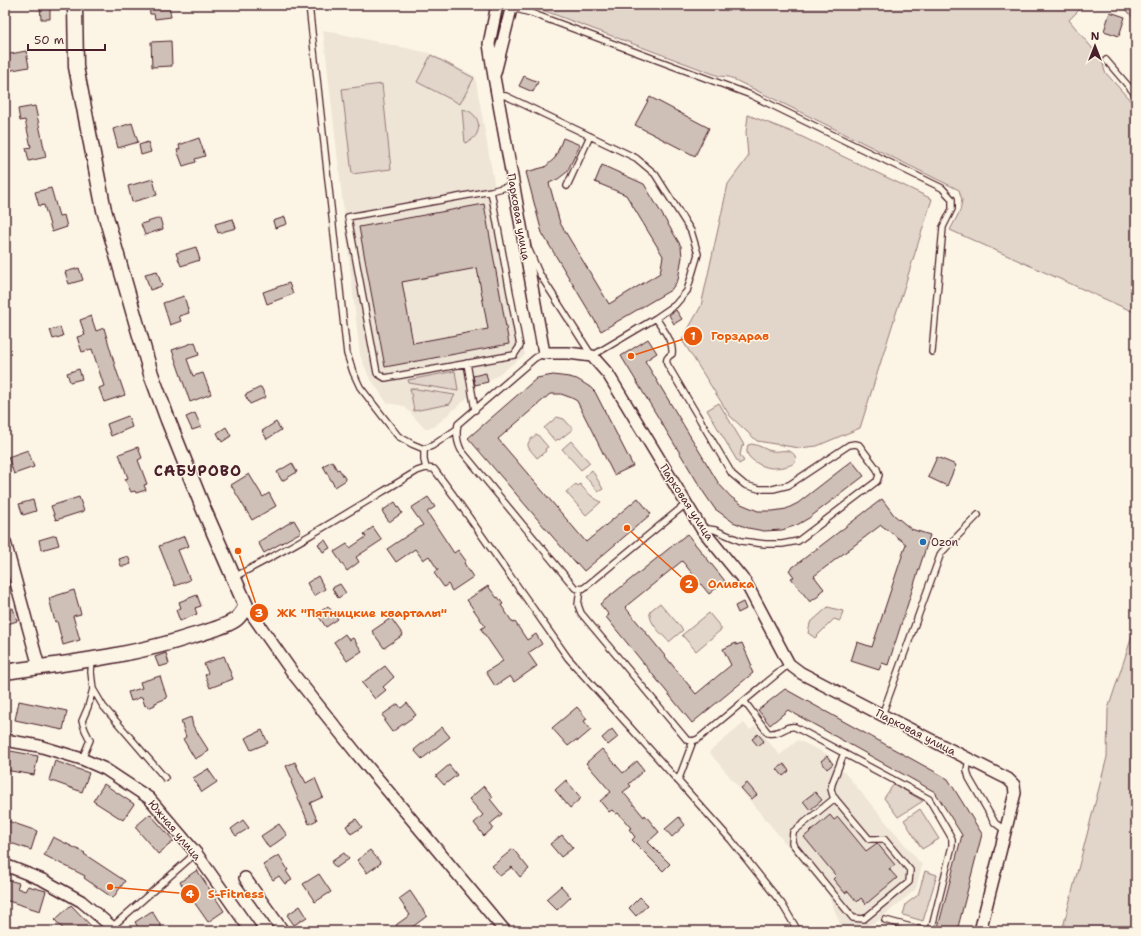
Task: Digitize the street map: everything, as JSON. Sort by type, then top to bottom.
[{"type":"street","points":[[75,5],[76,67],[104,210],[132,309],[154,381],[168,420],[204,510],[246,606],[295,676],[357,754],[505,931]]},
{"type":"street","name":"Парковая улица","points":[[497,5],[488,44],[544,353]]},
{"type":"street","name":"Парковая улица","points":[[494,77],[509,6]]},
{"type":"street","points":[[544,353],[568,353],[592,356]]},
{"type":"street","name":"Парковая улица","points":[[592,356],[608,374],[701,528],[746,583],[789,664],[801,673],[1008,779],[1014,785],[1016,793],[980,931]]},
{"type":"street","points":[[5,542],[38,667]]},
{"type":"street","points":[[5,672],[92,659],[168,644],[213,630],[236,620],[242,614],[246,606]]},
{"type":"street","name":"Южная улица","points":[[5,740],[39,746],[82,759],[105,769],[149,798],[196,853],[251,931]]},
{"type":"street","points":[[5,866],[43,880],[81,901],[113,929]]},
{"type":"street","points":[[245,878],[283,931]]},
{"type":"lane","points":[[309,5],[348,354],[353,372],[360,387],[398,436],[412,444],[424,449],[432,446],[457,428]]},
{"type":"lane","points":[[509,6],[751,95],[942,188],[952,200],[952,209],[943,227],[932,352]]},
{"type":"lane","points":[[1106,60],[1136,95]]},
{"type":"lane","points":[[497,95],[506,96],[636,158],[655,174],[691,231],[698,254],[688,291],[675,305],[592,356],[540,273],[523,235]]},
{"type":"lane","points":[[567,186],[590,136]]},
{"type":"lane","points":[[491,191],[520,346],[514,355],[385,378],[377,373],[348,217],[491,191],[514,185]]},
{"type":"lane","points":[[656,318],[673,349],[672,354],[668,356],[666,360],[667,364],[732,474],[745,485],[759,489],[773,489],[789,485],[855,444],[860,446],[877,469],[879,475],[877,481],[798,541],[782,544],[765,544],[740,541],[714,530],[701,528]]},
{"type":"lane","points":[[544,353],[535,358],[458,424],[457,439],[461,450],[575,588],[584,588],[686,504]]},
{"type":"lane","points":[[467,363],[475,410]]},
{"type":"lane","points":[[424,449],[426,468]]},
{"type":"lane","points":[[233,577],[324,527],[417,471],[426,468],[434,470],[568,658],[731,840],[782,904],[798,931]]},
{"type":"lane","points":[[882,715],[941,553],[978,515]]},
{"type":"lane","points":[[580,589],[578,606],[581,613],[687,740],[693,741],[698,739],[789,664]]},
{"type":"lane","points":[[82,759],[90,740],[82,721],[93,689],[91,672],[92,659]]},
{"type":"lane","points":[[93,689],[103,706],[165,778]]},
{"type":"lane","points":[[744,701],[768,733],[778,733],[787,727],[795,727],[928,799],[950,834],[952,840],[952,846],[930,931]]},
{"type":"lane","points":[[678,781],[693,741]]},
{"type":"lane","points":[[835,798],[793,832],[792,843],[853,918],[864,919],[909,882],[910,870],[884,839],[869,839],[835,798],[831,790],[832,784],[844,753]]},
{"type":"lane","points":[[969,759],[967,770],[969,778],[995,823],[1006,831]]},
{"type":"lane","points":[[113,929],[196,853]]},
{"type":"lane","points":[[885,920],[926,931]]},
{"type":"shaded area","points":[[529,5],[1084,5],[1069,20],[1102,60],[1105,72],[1136,107],[1136,313],[950,230],[960,211],[962,200],[959,190],[729,77],[719,76]]},
{"type":"shaded area","points":[[1122,5],[1136,5],[1136,21]]},
{"type":"shaded area","points":[[323,30],[429,53],[475,76],[525,355],[488,382],[473,385],[475,396],[468,397],[434,427],[425,429],[404,406],[387,403],[368,375],[360,355]]},
{"type":"shaded area","points":[[431,55],[474,78],[460,104],[417,82]]},
{"type":"shaded area","points":[[382,84],[391,169],[352,174],[342,89]]},
{"type":"shaded area","points":[[462,109],[469,111],[474,115],[477,119],[478,125],[476,136],[465,143]]},
{"type":"shaded area","points":[[748,115],[792,132],[932,199],[860,428],[817,446],[799,448],[757,441],[730,416],[682,340],[701,306],[728,184],[748,157],[746,132]]},
{"type":"shaded area","points":[[455,371],[458,391],[409,383],[408,380]]},
{"type":"shaded area","points":[[410,388],[455,395],[450,404],[414,411]]},
{"type":"shaded area","points":[[719,403],[744,445],[742,446],[740,455],[744,461],[739,464],[707,410]]},
{"type":"shaded area","points":[[557,417],[564,419],[573,429],[559,440],[558,439],[555,441],[544,428]]},
{"type":"shaded area","points":[[537,434],[548,447],[545,449],[546,451],[537,458],[529,448],[528,443]]},
{"type":"shaded area","points":[[571,441],[590,463],[581,470],[562,449]]},
{"type":"shaded area","points":[[752,444],[772,451],[792,452],[796,460],[791,465],[783,467],[771,468],[762,466],[748,454],[748,445]]},
{"type":"shaded area","points":[[592,470],[603,489],[598,492],[585,476]]},
{"type":"shaded area","points":[[576,484],[578,486],[580,484],[589,494],[601,502],[586,515],[566,492]]},
{"type":"shaded area","points":[[660,603],[683,630],[669,642],[651,620],[650,611]]},
{"type":"shaded area","points":[[828,607],[843,611],[840,621],[834,619],[815,638],[808,633],[810,623]]},
{"type":"shaded area","points":[[709,613],[722,629],[696,651],[682,635]]},
{"type":"shaded area","points":[[1136,624],[1136,931],[1062,931],[1107,757],[1108,709]]},
{"type":"shaded area","points":[[744,723],[750,730],[755,726],[780,755],[798,740],[829,755],[834,765],[845,773],[922,865],[916,889],[878,921],[850,931],[843,931],[828,894],[709,752]]},
{"type":"shaded area","points":[[894,784],[923,801],[898,817],[884,798]]},
{"type":"shaded area","points":[[920,809],[939,839],[922,849],[904,820]]},
{"type":"shaded area","points":[[925,871],[937,875],[923,921],[903,915],[906,904],[918,895]]},
{"type":"building","points":[[40,5],[50,5],[50,19],[41,19]]},
{"type":"building","points":[[149,5],[169,5],[171,17],[155,19],[154,14],[150,14]]},
{"type":"building","points":[[1110,12],[1125,17],[1119,36],[1104,31]]},
{"type":"building","points":[[171,41],[172,66],[152,67],[151,42]]},
{"type":"building","points":[[26,51],[29,67],[7,71],[5,55]]},
{"type":"building","points":[[524,76],[538,82],[533,92],[519,86]]},
{"type":"building","points":[[650,97],[709,128],[695,156],[635,125]]},
{"type":"building","points":[[35,106],[46,157],[29,161],[26,148],[31,147],[25,120],[20,121],[18,109]]},
{"type":"building","points":[[132,123],[138,142],[118,148],[113,129]]},
{"type":"building","points":[[199,138],[205,156],[195,159],[196,162],[183,166],[177,150],[180,149],[179,145]]},
{"type":"building","points":[[563,138],[580,145],[567,172],[558,179],[549,183],[560,223],[609,304],[660,273],[663,256],[626,195],[595,182],[602,165],[644,184],[681,246],[682,257],[678,280],[671,290],[601,331],[542,233],[526,172],[545,167],[555,158]]},
{"type":"building","points":[[148,142],[151,152],[141,155],[139,145]]},
{"type":"building","points":[[153,179],[157,195],[132,202],[128,186]]},
{"type":"building","points":[[51,188],[59,216],[64,215],[67,227],[52,232],[44,205],[39,206],[35,192]]},
{"type":"building","points":[[484,204],[509,344],[385,367],[359,227]],"holes":[[[477,268],[488,329],[413,343],[402,282]]]},
{"type":"building","points":[[285,217],[287,224],[275,228],[273,221]]},
{"type":"building","points":[[160,218],[163,229],[145,235],[141,224]]},
{"type":"building","points":[[233,219],[236,228],[218,233],[215,224]]},
{"type":"building","points":[[196,247],[200,260],[181,266],[176,253]]},
{"type":"building","points":[[79,268],[83,280],[69,284],[65,272]]},
{"type":"building","points":[[157,271],[162,286],[150,290],[145,274]]},
{"type":"building","points":[[289,283],[293,294],[267,304],[263,292]]},
{"type":"building","points":[[184,296],[189,313],[179,316],[181,321],[170,325],[163,303]]},
{"type":"building","points":[[676,310],[682,319],[674,324],[669,315]]},
{"type":"building","points":[[91,316],[96,331],[104,328],[125,395],[104,402],[99,388],[104,386],[92,349],[82,352],[77,337],[85,335],[80,320]]},
{"type":"building","points":[[60,327],[63,336],[53,339],[50,330]]},
{"type":"building","points":[[648,339],[657,353],[645,361],[719,484],[731,497],[741,504],[758,511],[786,509],[798,503],[852,461],[864,476],[809,518],[797,525],[782,530],[764,531],[748,528],[733,522],[715,509],[704,493],[621,356]]},
{"type":"building","points":[[195,342],[199,355],[187,359],[193,376],[203,373],[211,394],[190,402],[172,350]]},
{"type":"building","points":[[79,369],[82,379],[70,382],[67,373]]},
{"type":"building","points":[[486,373],[488,382],[475,385],[473,376]]},
{"type":"building","points":[[553,375],[577,379],[595,392],[633,466],[614,475],[577,401],[561,394],[550,394],[498,439],[586,542],[638,498],[651,514],[584,571],[577,563],[576,564],[468,438],[537,378]]},
{"type":"building","points":[[261,387],[266,397],[250,404],[245,395]]},
{"type":"building","points":[[195,413],[201,427],[192,430],[186,417]]},
{"type":"building","points":[[128,416],[132,427],[111,436],[107,424]]},
{"type":"building","points":[[276,422],[281,430],[267,439],[262,431]]},
{"type":"building","points":[[226,427],[231,436],[222,442],[217,433]]},
{"type":"building","points":[[138,447],[142,458],[138,460],[147,484],[144,485],[146,490],[136,493],[135,491],[131,492],[125,479],[128,478],[119,454]]},
{"type":"building","points":[[28,450],[34,467],[14,474],[8,457]]},
{"type":"building","points":[[937,457],[956,465],[947,486],[928,477]]},
{"type":"building","points":[[332,461],[337,470],[339,469],[346,480],[335,487],[323,466]]},
{"type":"building","points":[[292,463],[297,472],[282,481],[277,472]]},
{"type":"building","points":[[249,474],[263,497],[269,493],[276,506],[252,520],[231,485]]},
{"type":"building","points":[[79,497],[84,511],[56,520],[51,506]]},
{"type":"building","points":[[428,497],[435,507],[427,512],[454,553],[458,550],[466,561],[464,563],[473,577],[452,591],[448,584],[444,587],[434,573],[438,570],[429,556],[423,560],[415,549],[396,562],[387,549],[423,525],[411,508]]},
{"type":"building","points":[[882,499],[894,515],[911,529],[930,535],[888,665],[882,663],[879,670],[851,661],[857,642],[872,647],[906,544],[881,525],[814,576],[824,589],[819,593],[820,595],[810,602],[791,578],[794,577],[789,570]]},
{"type":"building","points":[[33,500],[36,511],[23,515],[19,504]]},
{"type":"building","points":[[395,502],[402,513],[389,522],[382,511]]},
{"type":"building","points":[[294,520],[301,532],[264,553],[258,542]]},
{"type":"building","points":[[373,527],[382,540],[356,557],[359,562],[347,571],[334,552],[347,544],[350,548],[366,537],[364,534]]},
{"type":"building","points":[[687,534],[725,581],[709,594],[682,561],[625,607],[696,694],[731,665],[723,649],[736,643],[736,645],[742,643],[752,666],[750,667],[753,673],[692,723],[606,617],[609,615],[600,604]]},
{"type":"building","points":[[56,535],[59,545],[41,550],[39,540]]},
{"type":"building","points":[[185,536],[189,546],[178,550],[190,580],[175,586],[159,546]]},
{"type":"building","points":[[325,540],[330,548],[323,552],[318,544]]},
{"type":"building","points":[[128,556],[131,564],[121,566],[119,559]]},
{"type":"building","points":[[318,576],[325,589],[314,596],[307,583]]},
{"type":"building","points":[[340,584],[346,593],[338,598],[332,588]]},
{"type":"building","points":[[488,586],[497,598],[498,597],[503,604],[501,605],[513,623],[515,622],[527,640],[536,634],[542,644],[528,653],[537,666],[514,682],[510,676],[495,686],[486,672],[503,661],[481,629],[485,626],[467,600]]},
{"type":"building","points":[[74,590],[81,614],[73,616],[80,640],[63,645],[49,598]]},
{"type":"building","points":[[197,595],[201,606],[195,608],[197,614],[180,621],[176,610],[181,608],[179,602]]},
{"type":"building","points":[[743,602],[746,609],[738,613],[735,606]]},
{"type":"building","points":[[328,606],[338,619],[326,627],[317,614]]},
{"type":"building","points":[[13,608],[17,621],[5,625],[5,610]]},
{"type":"building","points":[[391,618],[403,635],[384,648],[372,631]]},
{"type":"building","points":[[345,634],[349,640],[353,638],[362,651],[347,661],[334,642]]},
{"type":"building","points":[[166,653],[169,664],[159,667],[155,657]]},
{"type":"building","points":[[224,656],[233,679],[210,688],[205,675],[208,673],[204,664]]},
{"type":"building","points":[[385,666],[394,677],[383,687],[386,690],[375,699],[362,683]]},
{"type":"building","points":[[160,676],[167,698],[148,708],[147,705],[145,706],[142,697],[131,701],[128,692],[142,688],[140,682]]},
{"type":"building","points":[[785,689],[948,779],[982,834],[957,931],[937,931],[962,835],[935,792],[788,710],[770,725],[758,710]]},
{"type":"building","points":[[19,701],[67,711],[63,730],[15,720]]},
{"type":"building","points":[[407,703],[416,715],[392,732],[384,721],[386,720],[382,715],[398,704],[401,708]]},
{"type":"building","points":[[577,707],[587,719],[584,721],[591,730],[578,741],[576,740],[568,746],[552,728]]},
{"type":"building","points":[[191,717],[193,726],[209,751],[195,759],[183,739],[186,737],[181,721]]},
{"type":"building","points":[[442,727],[450,737],[422,759],[414,750]]},
{"type":"building","points":[[612,729],[618,737],[608,745],[602,738]]},
{"type":"building","points":[[262,730],[268,743],[251,750],[245,738]]},
{"type":"building","points":[[758,734],[764,741],[758,746],[752,739]]},
{"type":"building","points":[[602,749],[623,773],[637,761],[644,770],[629,784],[631,786],[623,792],[659,832],[648,842],[670,864],[663,871],[632,840],[635,837],[629,829],[631,828],[618,813],[616,814],[612,810],[609,812],[600,801],[611,792],[586,763]]},
{"type":"building","points":[[5,750],[38,756],[34,775],[5,770]]},
{"type":"building","points":[[827,756],[833,764],[827,769],[821,761]]},
{"type":"building","points":[[55,761],[89,773],[82,792],[49,780]]},
{"type":"building","points":[[295,762],[306,783],[315,778],[323,797],[310,803],[317,820],[309,824],[291,782],[293,781],[286,766]]},
{"type":"building","points":[[784,764],[789,771],[783,776],[777,769]]},
{"type":"building","points":[[449,765],[457,775],[444,785],[436,776]]},
{"type":"building","points":[[208,769],[217,782],[202,792],[193,778]]},
{"type":"building","points":[[566,780],[581,798],[570,808],[555,790]]},
{"type":"building","points":[[747,783],[757,795],[751,799],[741,788]]},
{"type":"building","points":[[104,784],[134,804],[123,820],[93,801]]},
{"type":"building","points":[[484,786],[493,797],[490,799],[502,814],[490,824],[493,828],[484,836],[474,823],[483,815],[469,799]]},
{"type":"building","points":[[815,792],[822,800],[810,810],[803,801]]},
{"type":"building","points":[[150,814],[174,841],[158,854],[135,827]]},
{"type":"building","points":[[830,815],[834,820],[838,817],[866,851],[877,843],[895,865],[889,869],[897,878],[866,904],[861,898],[857,902],[848,891],[845,893],[833,879],[836,876],[804,837]]},
{"type":"building","points":[[679,817],[685,825],[672,837],[665,829]]},
{"type":"building","points":[[356,819],[362,827],[351,834],[346,826]]},
{"type":"building","points":[[5,820],[37,831],[31,850],[5,841]]},
{"type":"building","points":[[243,820],[249,828],[236,836],[231,829]]},
{"type":"building","points":[[279,824],[287,835],[269,848],[261,836]]},
{"type":"building","points":[[562,835],[573,848],[561,857],[550,844]]},
{"type":"building","points":[[53,837],[85,853],[84,854],[125,881],[113,898],[84,878],[85,876],[44,855]]},
{"type":"building","points":[[513,849],[529,869],[520,877],[512,867],[500,876],[492,866]]},
{"type":"building","points":[[370,850],[381,863],[367,873],[357,860]]},
{"type":"building","points":[[344,853],[349,859],[336,868],[331,862]]},
{"type":"building","points":[[279,855],[292,880],[285,884],[279,876],[273,880],[263,865]]},
{"type":"building","points":[[197,870],[224,911],[208,922],[180,882]]},
{"type":"building","points":[[319,874],[331,892],[315,902],[303,884]]},
{"type":"building","points":[[5,879],[19,883],[17,888],[25,891],[28,886],[46,891],[40,911],[5,900]]},
{"type":"building","points":[[561,886],[571,897],[557,910],[546,899]]},
{"type":"building","points":[[410,891],[427,916],[407,931],[400,931],[396,925],[410,915],[399,899]]},
{"type":"building","points":[[640,897],[648,905],[636,916],[629,908]]},
{"type":"building","points":[[71,905],[96,931],[65,931],[55,920]]},
{"type":"building","points":[[300,906],[307,917],[294,925],[287,915]]},
{"type":"building","points":[[152,911],[164,931],[140,931],[135,922]]},
{"type":"place","name":"Горздрав","points":[[631,356]]},
{"type":"place","name":"Оливка","points":[[627,528]]},
{"type":"place","name":"Ozon","points":[[923,542]]},
{"type":"place","name":"ЖК \"Пятницкие кварталы\"","points":[[238,551]]},
{"type":"place","name":"S-Fitness","points":[[110,887]]},
{"type":"district","name":"САБУРОВО","points":[[198,471]]}]
